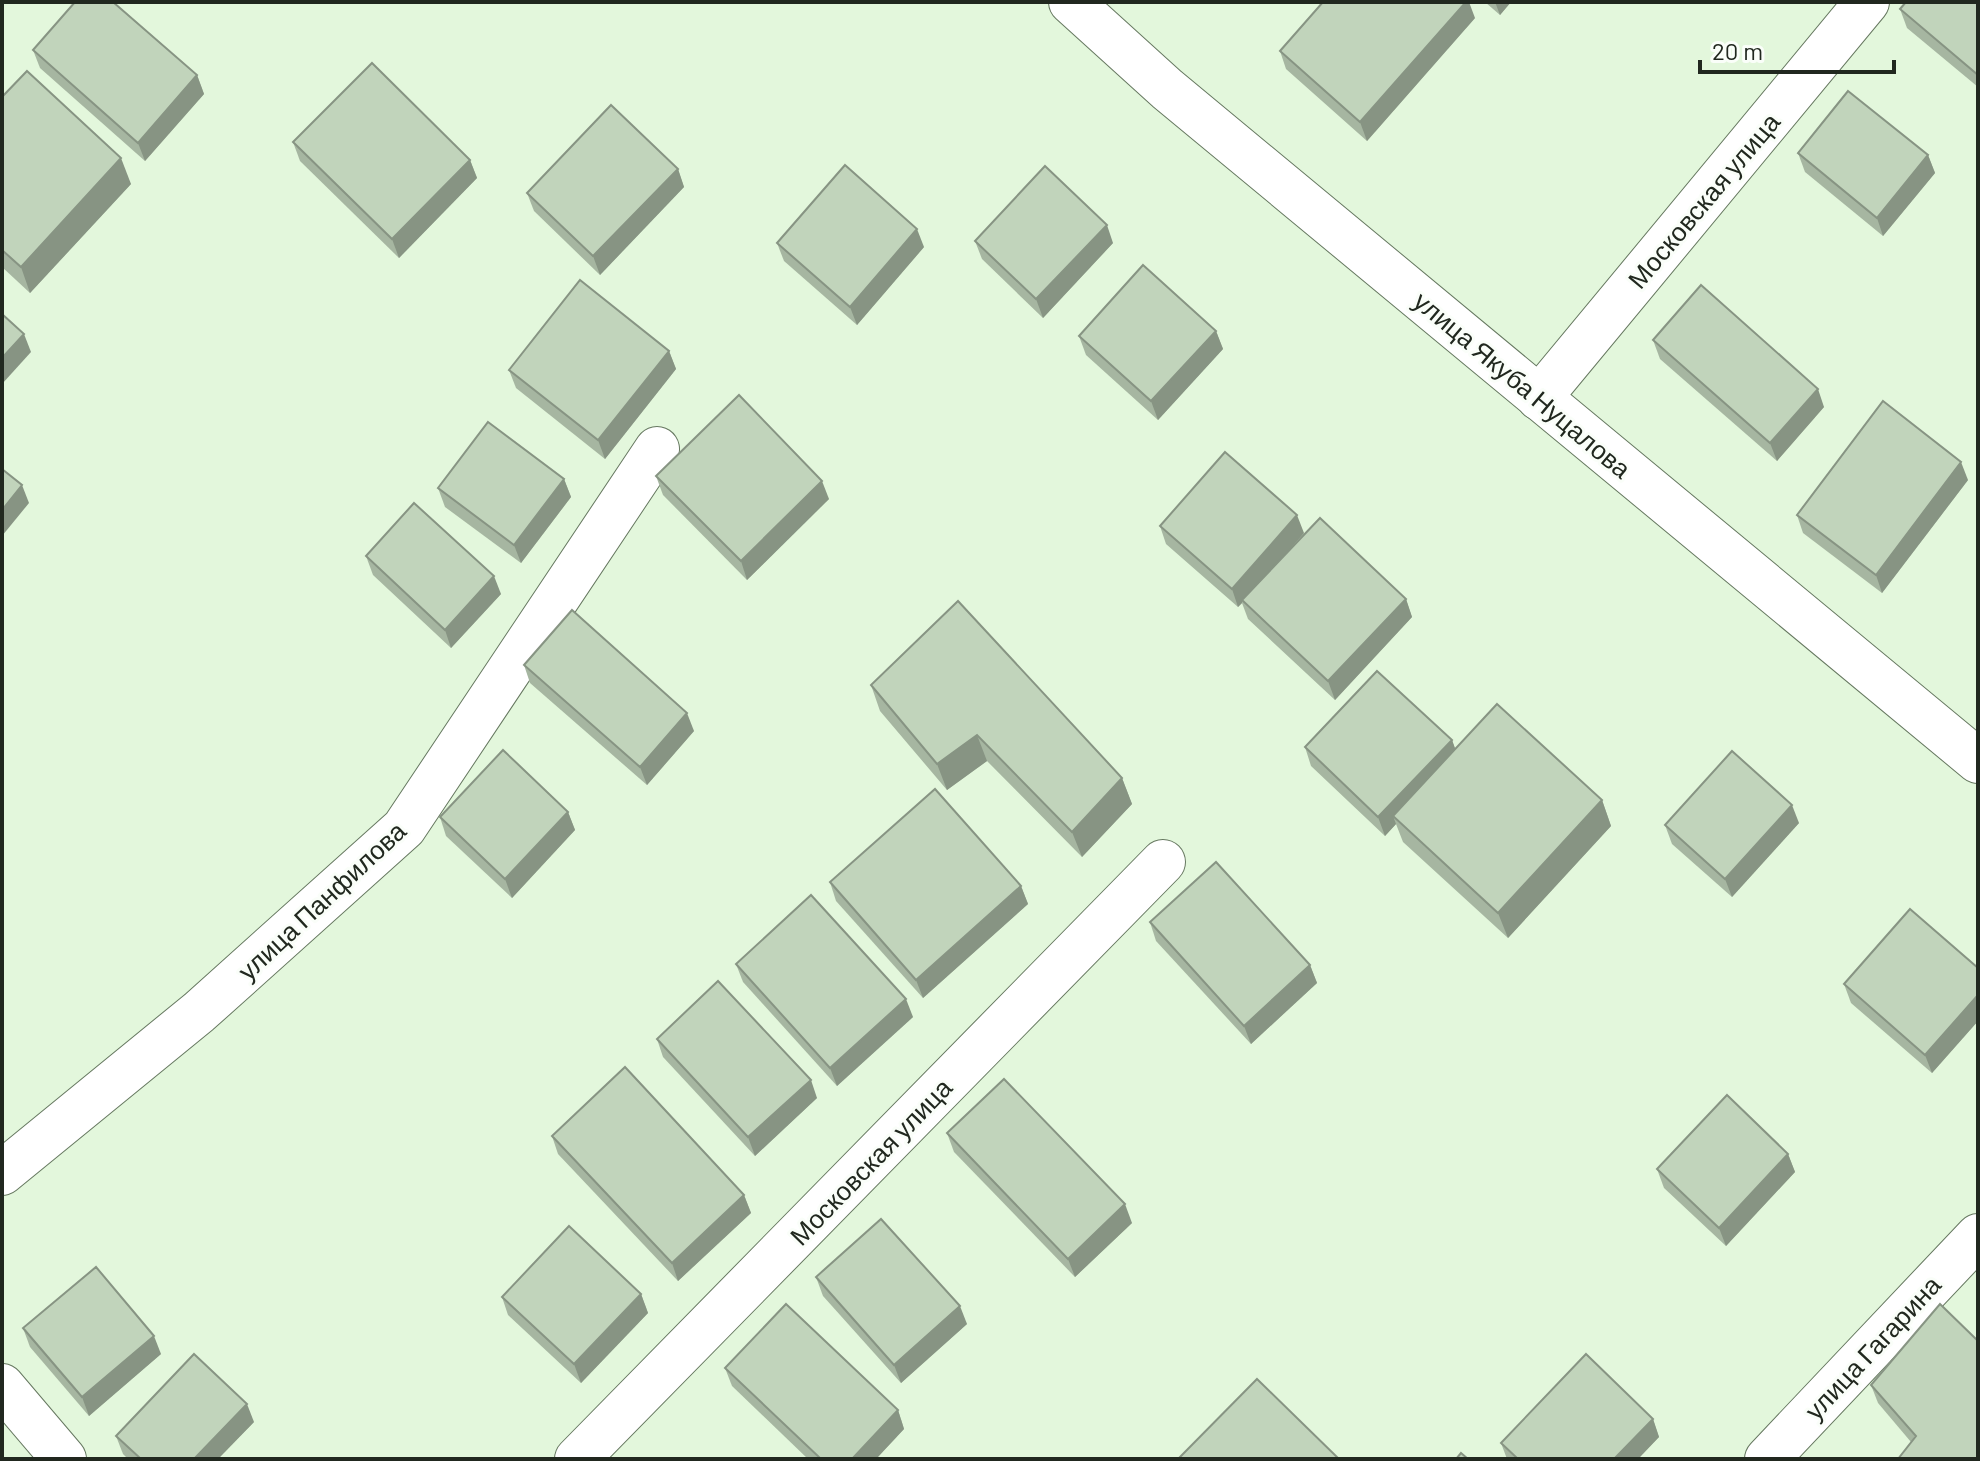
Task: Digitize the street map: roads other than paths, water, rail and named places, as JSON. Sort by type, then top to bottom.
[{"type":"street","name":"улица Якуба Нуцалова","points":[[1071,2],[1167,89],[1978,761]]},
{"type":"street","name":"Московская улица","points":[[1539,398],[1867,2]]},
{"type":"street","name":"улица Панфилова","points":[[2,1173],[199,1012],[404,828],[657,449]]},
{"type":"street","name":"Московская улица","points":[[577,1459],[1163,862]]},
{"type":"street","name":"улица Гагарина","points":[[1767,1459],[1978,1236]]},
{"type":"street","points":[[2,1386],[64,1459]]}]
